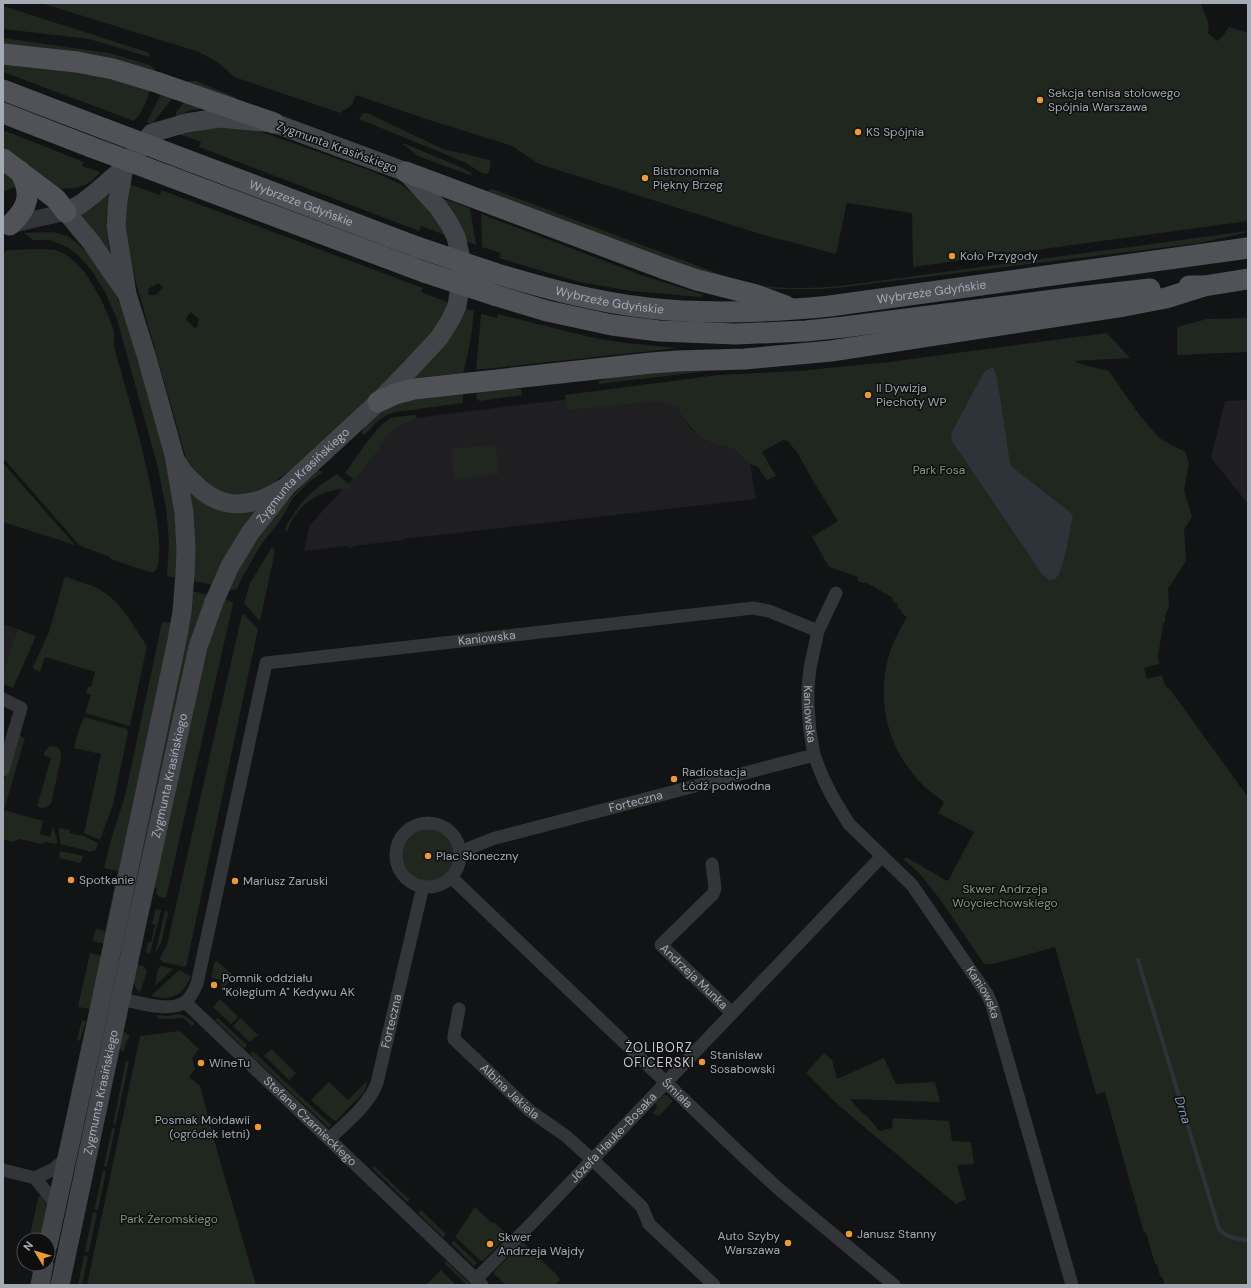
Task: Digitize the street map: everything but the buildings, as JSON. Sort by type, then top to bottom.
[{"type":"main road","points":[[3,54],[77,62],[113,69],[156,82],[274,123]]},
{"type":"main road","name":"Wybrzeże Gdyńskie","points":[[3,90],[417,247],[494,273],[594,299],[649,308],[715,312],[799,309],[867,301],[1248,248]]},
{"type":"main road","name":"Wybrzeże Gdyńskie","points":[[3,113],[424,272],[494,296],[547,311],[612,325],[658,331],[736,334],[806,331],[1084,296],[1161,287],[1204,286],[1248,279]]},
{"type":"main road","name":"Zygmunta Krasińskiego","points":[[51,1232],[174,656],[182,612],[186,574],[184,513],[174,455],[147,358],[127,294],[116,226],[118,200],[124,168],[152,133],[186,123],[218,118],[274,123],[406,172],[438,207],[449,223],[456,238],[462,268],[460,296],[451,319],[439,338],[378,402],[288,486],[250,533],[230,566],[214,602],[198,647],[60,1285]]},
{"type":"main road","points":[[3,159],[56,198],[127,294]]},
{"type":"main road","points":[[66,212],[81,204],[96,193],[124,168]]},
{"type":"main road","points":[[6,226],[18,218],[27,200],[28,192],[20,171]]},
{"type":"main road","points":[[406,172],[662,268],[697,280],[756,295],[799,309]]},
{"type":"main road","points":[[378,402],[395,394],[414,390],[556,373],[678,361],[745,359],[831,351],[1124,306],[1166,298],[1204,286]]},
{"type":"main road","points":[[174,455],[179,466],[188,478],[204,493],[220,501],[239,504],[248,503],[271,496],[288,486]]},
{"type":"main road","points":[[102,997],[121,999]]},
{"type":"main road","points":[[40,1285],[42,1272]]},
{"type":"street","points":[[6,226],[66,212]]},
{"type":"street","points":[[818,631],[836,593]]},
{"type":"street","name":"Kaniowska","points":[[185,1002],[191,996],[197,984],[266,663],[753,608],[769,611],[818,631],[810,668],[808,687],[810,731],[814,755],[823,778],[843,814],[850,824],[912,885],[987,994],[994,1013],[1072,1285]]},
{"type":"street","points":[[3,699],[21,708],[3,770]]},
{"type":"street","name":"Forteczna","points":[[460,852],[492,839],[814,755]]},
{"type":"street","points":[[421,823],[432,823],[442,826],[451,832],[457,842],[460,852],[459,862],[451,877],[442,883],[433,886],[423,886],[413,883],[404,876],[399,867],[396,856],[398,845],[403,835],[411,828],[421,823]]},
{"type":"street","name":"Józefa Hauke-Bosaka","points":[[479,1282],[530,1225],[882,856]]},
{"type":"street","name":"Andrzeja Munka","points":[[712,864],[715,888],[713,894],[661,945],[732,1014]]},
{"type":"street","name":"Śmiała","points":[[451,877],[776,1186],[894,1285]]},
{"type":"street","name":"Forteczna","points":[[329,1139],[367,1100],[377,1083],[423,886]]},
{"type":"street","points":[[121,999],[165,1007],[185,1002]]},
{"type":"street","name":"Stefana Czarnieckiego","points":[[185,1002],[479,1282]]},
{"type":"street","name":"Albina Jakiela","points":[[459,1009],[454,1039],[530,1111],[566,1136],[592,1160]]},
{"type":"street","points":[[35,1178],[52,1170],[67,1158]]},
{"type":"street","points":[[592,1160],[642,1207],[649,1224],[714,1285]]},
{"type":"street","points":[[3,1170],[35,1178],[51,1198],[56,1209]]},
{"type":"shaded area","points":[[990,368],[993,368],[997,378],[1010,463],[1012,467],[1073,516],[1060,573],[1053,580],[1049,580],[1042,574],[952,441],[951,434],[984,372]]},
{"type":"shaded area","points":[[689,384],[690,388],[679,412],[689,427],[700,436],[710,442],[732,448],[750,464],[756,499],[403,539],[353,546],[353,548],[345,546],[304,551],[309,526],[353,478],[354,480],[356,479],[393,429],[416,418]]},
{"type":"shaded area","points":[[1248,400],[1248,504],[1211,458],[1225,401]]},
{"type":"shaded area","points":[[3,624],[18,629],[11,645],[12,646],[3,675]]},
{"type":"green space","name":"KS Spójnia","points":[[41,3],[1200,3],[1208,21],[1208,33],[1217,41],[1229,27],[1248,33],[1248,221],[913,267],[912,213],[847,203],[836,254],[760,234],[539,164],[512,146],[356,95],[352,105],[340,113],[234,77],[219,63],[199,52]]},
{"type":"green space","points":[[3,6],[150,53],[149,57],[89,39],[3,29]]},
{"type":"green space","points":[[3,38],[109,53],[150,65],[154,68],[156,73],[3,47]]},
{"type":"green space","points":[[3,61],[72,69],[150,88],[143,109],[134,121],[3,72]]},
{"type":"green space","points":[[188,81],[196,81],[235,97],[242,103],[187,86]]},
{"type":"green space","points":[[161,94],[174,96],[152,124],[147,122]]},
{"type":"green space","points":[[185,99],[202,109],[191,110],[178,116],[176,115],[176,112],[183,104]]},
{"type":"green space","points":[[364,113],[367,113],[443,149],[490,160],[491,163],[489,172],[487,174],[482,173],[464,162],[359,119]]},
{"type":"green space","points":[[198,125],[259,131],[369,170],[402,185],[421,201],[448,236],[421,226],[419,231],[199,147],[201,142],[175,133]]},
{"type":"green space","points":[[3,130],[84,162],[82,166],[100,172],[93,180],[85,185],[76,188],[54,189],[3,152]]},
{"type":"green space","points":[[403,143],[463,168],[471,173],[472,176],[418,156]]},
{"type":"green space","points":[[3,167],[19,185],[3,192]]},
{"type":"green space","points":[[129,184],[160,195],[161,190],[423,288],[421,292],[450,303],[445,318],[391,377],[288,472],[268,487],[247,495],[228,494],[207,486],[187,462],[129,258],[123,221]],"holes":[[[158,283],[163,287],[156,295],[149,295],[148,289]],[[191,312],[199,319],[196,329],[186,320]]]},
{"type":"green space","points":[[493,189],[722,275],[740,281],[780,288],[814,288],[848,285],[1248,232],[1200,243],[845,287],[823,289],[775,289],[722,281],[486,191]]},
{"type":"green space","points":[[107,193],[110,196],[106,223],[110,254],[77,212]]},
{"type":"green space","points":[[439,197],[470,208],[476,245],[463,240]]},
{"type":"green space","points":[[481,214],[644,276],[704,295],[701,297],[631,291],[579,282],[499,258],[501,253],[482,247]]},
{"type":"green space","points":[[53,232],[67,236],[76,242],[87,253],[113,288],[125,316],[152,406],[167,466],[172,492],[177,537],[176,578],[167,576],[169,542],[166,508],[158,468],[117,319],[105,292],[92,271],[80,257],[69,248],[60,244],[50,240],[33,240],[24,233]]},
{"type":"green space","points":[[44,249],[61,252],[71,258],[80,267],[97,292],[112,326],[114,332],[114,348],[137,429],[154,501],[159,558],[154,572],[149,572],[113,560],[108,556],[80,546],[3,458],[3,254],[7,250]]},
{"type":"green space","points":[[462,308],[474,311],[470,342],[463,373],[414,378]]},
{"type":"green space","points":[[481,314],[497,318],[498,314],[594,338],[625,343],[678,348],[476,370]]},
{"type":"green space","points":[[1248,318],[1248,352],[1177,355],[1177,327],[1207,319]]},
{"type":"green space","name":"Park Fosa","points":[[1107,333],[1130,358],[1075,361],[1084,365],[1109,371],[1138,413],[1159,438],[1185,452],[1189,463],[1184,490],[1192,517],[1184,530],[1186,561],[1168,589],[1169,607],[1163,624],[1158,656],[1159,664],[1144,668],[1147,679],[1162,675],[1164,683],[1168,689],[1169,688],[1248,797],[1248,1285],[1165,1285],[1162,1277],[1160,1276],[1157,1264],[1155,1264],[1146,1232],[1144,1233],[1105,1092],[1096,1094],[1055,947],[993,964],[984,964],[939,898],[918,872],[904,860],[906,857],[947,881],[974,832],[938,813],[944,802],[927,789],[915,777],[896,747],[886,717],[884,702],[885,671],[893,645],[907,617],[901,613],[902,611],[897,607],[898,604],[892,601],[893,598],[865,582],[863,583],[857,580],[858,577],[829,567],[812,537],[838,521],[798,454],[788,441],[783,440],[762,452],[776,476],[767,480],[758,467],[747,461],[733,449],[715,444],[699,435],[690,427],[679,412],[680,408],[659,401],[567,410],[565,395],[718,375],[798,371],[889,362]]},
{"type":"green space","points":[[708,371],[599,384],[599,381],[631,372]]},
{"type":"green space","points":[[463,389],[463,403],[395,412],[379,420],[363,435],[362,432],[367,422],[391,405]]},
{"type":"green space","points":[[477,389],[521,389],[522,395],[479,401],[476,397]]},
{"type":"green space","points":[[416,415],[416,418],[393,429],[355,480],[345,473],[373,434],[386,421],[394,417]]},
{"type":"green space","points":[[496,445],[499,474],[454,479],[451,449]]},
{"type":"green space","points":[[3,463],[75,545],[3,522]]},
{"type":"green space","points":[[317,471],[324,471],[309,482],[293,498],[281,519],[261,545],[241,579],[237,589],[229,589],[259,537],[277,513],[306,480]]},
{"type":"green space","points":[[337,474],[350,485],[350,489],[324,493],[310,500],[298,511],[287,532],[285,531],[301,503],[317,488]]},
{"type":"green space","points":[[189,491],[262,506],[213,585],[193,581]]},
{"type":"green space","points":[[272,547],[275,551],[260,621],[244,603],[250,583]]},
{"type":"green space","points":[[66,577],[95,587],[107,594],[126,614],[147,646],[130,726],[85,713],[91,695],[86,693],[88,687],[91,687],[95,672],[45,657],[40,672],[33,667],[49,632],[64,579]]},
{"type":"green space","points":[[192,591],[209,595],[124,948],[119,947]]},
{"type":"green space","points":[[225,599],[233,604],[167,894],[166,898],[160,897],[156,893],[157,888],[153,887],[202,669],[211,636]]},
{"type":"green space","points":[[242,614],[245,615],[258,629],[186,967],[162,962],[160,958],[167,945]]},
{"type":"green space","points":[[162,622],[171,623],[104,944],[93,941],[95,931],[97,929],[105,931],[118,871],[104,868],[125,796]]},
{"type":"green space","points":[[18,629],[36,636],[13,688],[3,684],[3,675],[10,652],[9,651]]},
{"type":"green space","points":[[84,717],[127,729],[128,732],[113,805],[100,840],[84,833],[101,754],[74,748]]},
{"type":"green space","points":[[18,735],[25,738],[4,810],[43,821],[40,834],[50,837],[53,826],[57,844],[45,842],[42,844],[20,839],[13,842],[3,839],[3,784]]},
{"type":"green space","points":[[51,746],[59,749],[61,758],[51,804],[41,808],[37,806],[51,758],[45,756],[44,753],[48,747]]},
{"type":"green space","points":[[428,827],[438,829],[447,835],[453,844],[455,854],[453,864],[447,873],[438,879],[428,881],[418,879],[409,873],[403,864],[401,854],[403,844],[409,835],[418,829]]},
{"type":"green space","points":[[59,828],[70,830],[69,833],[84,836],[98,843],[96,850],[90,852],[60,844]]},
{"type":"green space","points":[[60,851],[83,856],[81,863],[59,858]]},
{"type":"green space","points":[[157,909],[161,910],[150,954],[146,952],[148,942],[151,942],[155,925],[152,924],[155,911]]},
{"type":"green space","points":[[165,911],[167,911],[168,914],[161,943],[155,954]]},
{"type":"green space","points":[[90,953],[102,956],[90,1009],[78,1007]]},
{"type":"green space","points":[[215,961],[235,977],[221,990],[222,980],[211,978]]},
{"type":"green space","points":[[137,965],[143,966],[147,971],[140,993],[134,984]]},
{"type":"green space","points":[[161,966],[173,969],[155,986],[158,968]]},
{"type":"green space","points":[[179,970],[191,976],[188,983],[180,992],[176,995],[164,998],[151,996]]},
{"type":"green space","points":[[220,999],[238,1017],[231,1024],[213,1007]]},
{"type":"green space","points":[[179,1014],[195,1023],[192,1026],[183,1018],[157,1018],[158,1015],[167,1016]]},
{"type":"green space","points":[[218,1018],[247,1045],[244,1048],[215,1020]]},
{"type":"green space","points":[[240,1018],[258,1035],[250,1042],[233,1026]]},
{"type":"green space","points":[[82,1020],[86,1021],[80,1041],[77,1040]]},
{"type":"green space","points":[[123,1031],[130,1036],[123,1053],[119,1047]]},
{"type":"green space","name":"Park Żeromskiego","points":[[180,1031],[199,1049],[192,1058],[195,1069],[189,1077],[200,1086],[256,1285],[87,1285],[140,1036]]},
{"type":"green space","points":[[271,1049],[296,1073],[289,1080],[264,1056]]},
{"type":"green space","points":[[253,1051],[331,1125],[329,1128],[250,1054]]},
{"type":"green space","points":[[824,1053],[832,1060],[837,1079],[884,1058],[896,1084],[935,1082],[940,1102],[850,1099],[861,1112],[871,1120],[879,1131],[892,1128],[893,1118],[949,1121],[952,1141],[971,1142],[974,1164],[957,1165],[966,1199],[956,1204],[834,1101],[806,1073]]},
{"type":"green space","points":[[126,1060],[129,1062],[116,1123],[114,1125],[113,1124]]},
{"type":"green space","points":[[368,1080],[364,1092],[336,1121],[311,1100],[329,1082],[348,1100]]},
{"type":"green space","points":[[664,1095],[667,1095],[673,1101],[659,1116],[652,1113],[657,1108],[656,1103]]},
{"type":"green space","points":[[112,1128],[115,1129],[107,1166],[105,1167],[104,1166]]},
{"type":"green space","points":[[374,1166],[410,1200],[407,1202],[372,1168]]},
{"type":"green space","points":[[103,1170],[106,1172],[97,1210],[95,1207]]},
{"type":"green space","points":[[42,1196],[45,1201],[46,1212],[44,1223],[42,1232],[31,1232],[38,1198]]},
{"type":"green space","points":[[475,1207],[492,1223],[494,1222],[508,1235],[483,1261],[455,1237]]},
{"type":"green space","points":[[421,1210],[446,1234],[443,1237],[418,1213]]},
{"type":"green space","points":[[93,1212],[97,1214],[89,1251],[87,1252],[85,1251]]},
{"type":"green space","points":[[454,1241],[477,1263],[474,1266],[451,1243]]},
{"type":"green space","points":[[523,1242],[557,1275],[560,1280],[555,1285],[506,1285],[493,1273]]},
{"type":"green space","points":[[84,1255],[88,1257],[82,1285],[78,1285]]},
{"type":"green space","points":[[446,1261],[471,1285],[467,1285],[444,1263]]},
{"type":"green space","points":[[441,1270],[456,1285],[426,1285]]},
{"type":"waterway","name":"Drna","points":[[1138,960],[1219,1229],[1229,1236],[1248,1240]]},
{"type":"place","name":"Sekcja tenisa stołowego Spójnia Warszawa","points":[[1040,100]]},
{"type":"place","name":"KS Spójnia","points":[[858,132]]},
{"type":"place","name":"Bistronomia Piękny Brzeg","points":[[645,178]]},
{"type":"place","name":"Koło Przygody","points":[[952,256]]},
{"type":"place","name":"II Dywizja Piechoty WP","points":[[868,395]]},
{"type":"place","name":"Radiostacja Łódź podwodna","points":[[674,779]]},
{"type":"place","name":"Plac Słoneczny","points":[[428,856]]},
{"type":"place","name":"Spotkanie","points":[[71,880]]},
{"type":"place","name":"Mariusz Zaruski","points":[[235,881]]},
{"type":"place","name":"Pomnik oddziału \"Kolegium A\" Kedywu AK","points":[[214,985]]},
{"type":"place","name":"Stanisław Sosabowski","points":[[702,1062]]},
{"type":"place","name":"WineTu","points":[[201,1063]]},
{"type":"place","name":"Posmak Mołdawii (ogródek letni)","points":[[258,1127]]},
{"type":"place","name":"Janusz Stanny","points":[[849,1234]]},
{"type":"place","name":"Auto Szyby Warszawa","points":[[788,1243]]},
{"type":"place","name":"Skwer Andrzeja Wajdy","points":[[490,1244]]},
{"type":"district","name":"ŻOLIBORZ OFICERSKI","points":[[659,1054]]},
{"type":"park label","name":"Skwer Andrzeja Woyciechowskiego","points":[[1005,896]]}]
